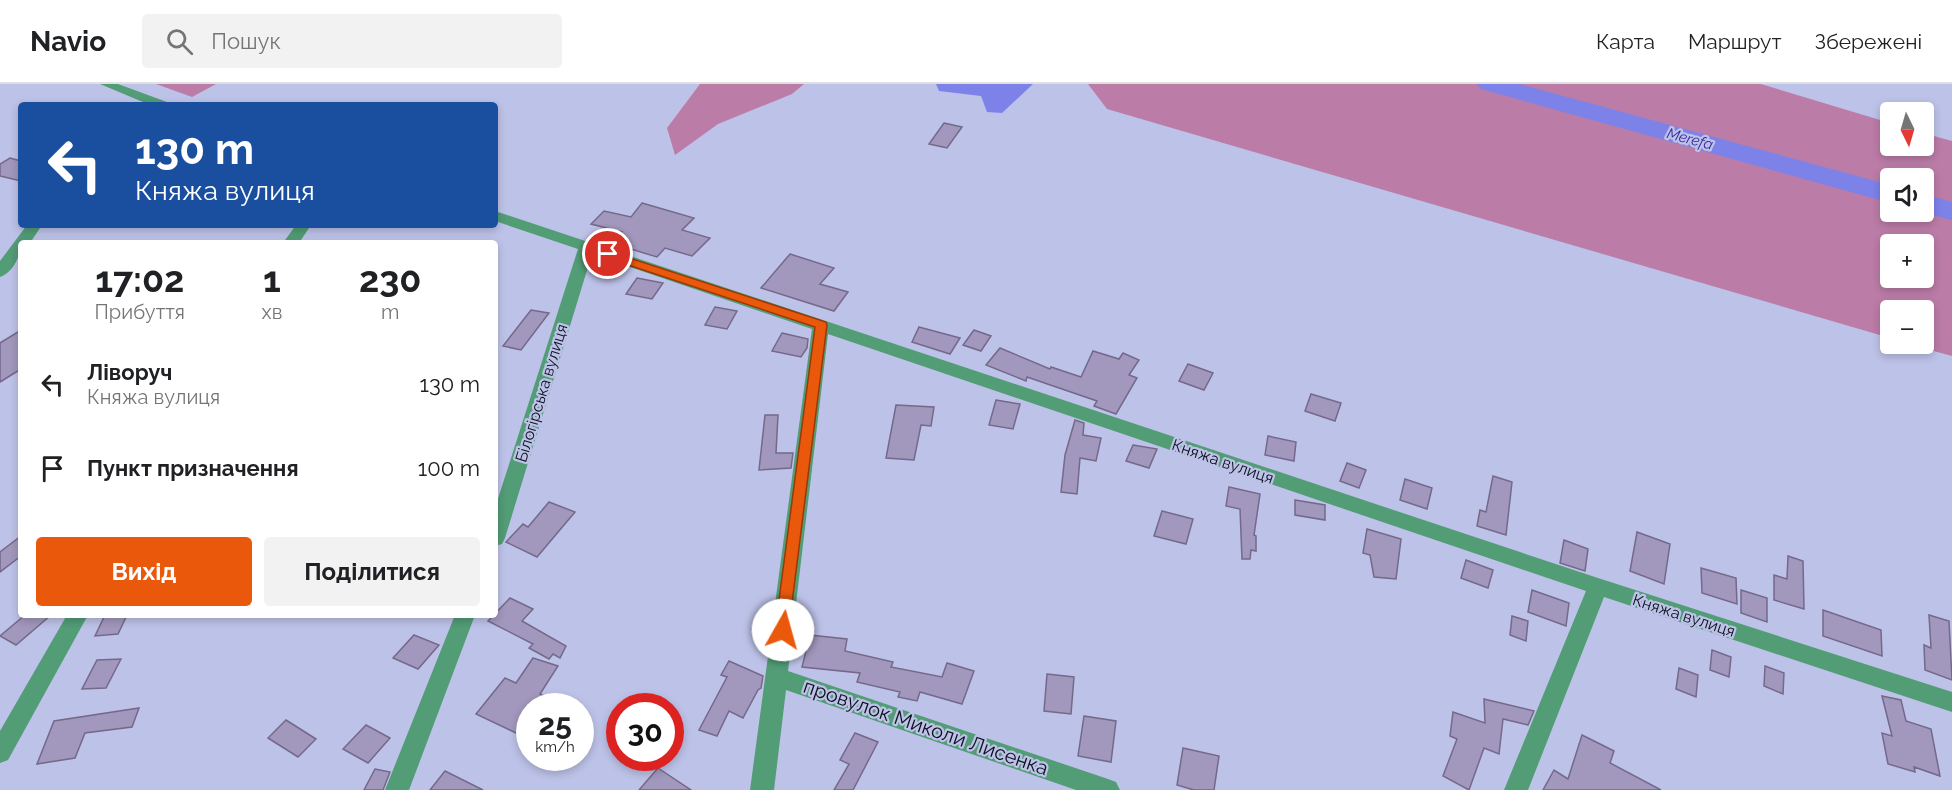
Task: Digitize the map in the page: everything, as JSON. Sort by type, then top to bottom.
[{"type":"street","points":[[106,84],[129,100]]},
{"type":"street","name":"Княжа вулиця","points":[[498,217],[1598,587],[1952,702]]},
{"type":"street","name":"Білогірська вулиця","points":[[498,528],[586,247]]},
{"type":"street","points":[[0,272],[18,248]]},
{"type":"street","points":[[762,790],[821,325]]},
{"type":"street","points":[[1516,790],[1598,587]]},
{"type":"street","points":[[0,752],[76,618]]},
{"type":"street","points":[[397,790],[464,618]]},
{"type":"street","name":"провулок Миколи Лисенка","points":[[777,677],[1108,790]]},
{"type":"shaded area","points":[[156,84],[216,84],[192,97]]},
{"type":"shaded area","points":[[700,84],[804,84],[792,94],[718,124],[675,155],[667,128]]},
{"type":"shaded area","points":[[936,84],[1033,84],[1002,113],[987,112],[981,96],[939,91]]},
{"type":"shaded area","points":[[1088,84],[1761,84],[1880,120],[1880,156],[1934,156],[1934,136],[1952,141],[1952,356],[1934,351],[1934,300],[1880,300],[1880,335],[1107,109]]},
{"type":"building","points":[[944,123],[962,127],[947,148],[929,144]]},
{"type":"building","points":[[10,158],[18,160],[18,180],[0,176],[0,164]]},
{"type":"building","points":[[642,203],[694,218],[682,230],[710,238],[692,256],[665,248],[657,257],[611,243],[622,232],[591,224],[604,211],[631,217]]},
{"type":"building","points":[[790,254],[834,268],[820,284],[848,292],[834,311],[761,288]]},
{"type":"building","points":[[637,278],[663,283],[652,299],[626,294]]},
{"type":"building","points":[[715,307],[737,311],[727,329],[705,325]]},
{"type":"building","points":[[531,310],[549,313],[521,350],[503,346]]},
{"type":"building","points":[[919,327],[960,338],[950,354],[912,342]]},
{"type":"building","points":[[974,330],[991,336],[981,351],[963,345]]},
{"type":"building","points":[[18,332],[18,371],[0,382],[0,343]]},
{"type":"building","points":[[782,333],[808,339],[807,348],[801,357],[772,351]]},
{"type":"building","points":[[1000,348],[1050,369],[1051,367],[1081,377],[1093,351],[1119,359],[1123,353],[1139,360],[1129,375],[1137,378],[1116,414],[1094,406],[1097,401],[1027,377],[1026,381],[986,365]]},
{"type":"building","points":[[1188,364],[1213,373],[1204,390],[1179,381]]},
{"type":"building","points":[[1311,394],[1341,403],[1335,421],[1305,411]]},
{"type":"building","points":[[996,400],[1020,404],[1013,429],[989,425]]},
{"type":"building","points":[[896,405],[934,407],[931,426],[921,425],[914,460],[886,458]]},
{"type":"building","points":[[765,415],[778,415],[776,453],[793,453],[791,468],[759,470]]},
{"type":"building","points":[[1075,420],[1084,423],[1083,435],[1101,438],[1096,461],[1080,458],[1077,494],[1061,492],[1065,455]]},
{"type":"building","points":[[1268,436],[1296,442],[1294,461],[1265,455]]},
{"type":"building","points":[[1133,445],[1157,449],[1149,468],[1126,461]]},
{"type":"building","points":[[1347,463],[1366,470],[1359,488],[1340,481]]},
{"type":"building","points":[[1493,476],[1512,482],[1506,535],[1477,526],[1480,510],[1486,512]]},
{"type":"building","points":[[1405,479],[1432,488],[1427,509],[1400,500]]},
{"type":"building","points":[[1229,487],[1260,494],[1254,535],[1256,536],[1256,551],[1251,550],[1250,559],[1242,559],[1240,509],[1226,506]]},
{"type":"building","points":[[1295,500],[1325,505],[1325,520],[1295,515]]},
{"type":"building","points":[[549,502],[575,512],[537,557],[506,542],[523,524],[528,527]]},
{"type":"building","points":[[1162,511],[1193,519],[1186,544],[1154,536]]},
{"type":"building","points":[[1367,529],[1401,539],[1396,579],[1374,577],[1370,555],[1363,553]]},
{"type":"building","points":[[1637,532],[1670,544],[1664,584],[1630,571]]},
{"type":"building","points":[[18,538],[18,558],[0,572],[0,552]]},
{"type":"building","points":[[1564,540],[1588,549],[1585,571],[1560,563]]},
{"type":"building","points":[[1788,556],[1803,561],[1804,609],[1774,600],[1774,575],[1787,579]]},
{"type":"building","points":[[1466,560],[1493,570],[1488,588],[1461,578]]},
{"type":"building","points":[[1701,568],[1736,578],[1737,604],[1702,593]]},
{"type":"building","points":[[1532,590],[1569,603],[1566,626],[1528,612]]},
{"type":"building","points":[[1741,590],[1767,598],[1767,622],[1741,613]]},
{"type":"building","points":[[510,598],[533,609],[522,621],[566,646],[560,658],[553,654],[549,659],[529,648],[533,644],[488,621],[491,618],[498,618],[498,611]]},
{"type":"building","points":[[1823,610],[1881,630],[1882,656],[1823,636]]},
{"type":"building","points":[[1929,615],[1949,621],[1952,680],[1925,670],[1924,645],[1931,648]]},
{"type":"building","points":[[1512,616],[1528,621],[1526,641],[1510,635]]},
{"type":"building","points":[[21,618],[48,618],[16,645],[0,636]]},
{"type":"building","points":[[104,618],[126,618],[118,634],[95,636]]},
{"type":"building","points":[[414,635],[439,645],[418,669],[393,658]]},
{"type":"building","points":[[810,635],[847,639],[845,651],[893,662],[891,667],[942,677],[947,663],[974,671],[962,704],[920,692],[917,701],[898,697],[900,692],[857,682],[860,673],[802,667]]},
{"type":"building","points":[[1712,650],[1731,657],[1729,677],[1710,670]]},
{"type":"building","points":[[533,658],[558,666],[541,693],[516,693],[516,733],[476,714],[505,678],[516,683]]},
{"type":"building","points":[[121,659],[106,688],[82,689],[97,660]]},
{"type":"building","points":[[729,661],[763,676],[761,688],[743,718],[729,711],[717,736],[699,730],[727,677],[721,675]]},
{"type":"building","points":[[1765,666],[1784,673],[1783,694],[1764,686]]},
{"type":"building","points":[[1679,668],[1698,675],[1696,697],[1676,689]]},
{"type":"building","points":[[1047,674],[1074,677],[1071,714],[1044,711]]},
{"type":"building","points":[[1882,696],[1901,700],[1906,721],[1931,729],[1940,776],[1914,767],[1915,772],[1888,764],[1882,733],[1892,736]]},
{"type":"building","points":[[1484,699],[1534,711],[1528,725],[1503,719],[1499,754],[1484,748],[1469,790],[1443,776],[1457,739],[1450,736],[1453,712],[1485,723]]},
{"type":"building","points":[[139,708],[132,727],[85,733],[75,758],[37,764],[54,721]]},
{"type":"building","points":[[1084,716],[1116,721],[1111,762],[1078,756]]},
{"type":"building","points":[[286,720],[316,739],[298,757],[268,738]]},
{"type":"building","points":[[366,725],[390,738],[368,763],[343,749]]},
{"type":"building","points":[[855,733],[878,742],[853,790],[834,790],[849,764],[840,760]]},
{"type":"building","points":[[1582,735],[1614,751],[1610,763],[1661,790],[1543,790],[1554,770],[1568,779]]},
{"type":"building","points":[[1183,748],[1219,756],[1214,790],[1194,790],[1177,785]]},
{"type":"building","points":[[375,769],[390,772],[383,790],[364,790]]},
{"type":"building","points":[[445,771],[483,790],[430,790]]},
{"type":"building","points":[[655,771],[662,771],[691,790],[639,790]]},
{"type":"waterway","name":"Merefa","points":[[1490,84],[1880,191]]},
{"type":"waterway","name":"Merefa","points":[[1934,206],[1952,211]]},
{"type":"route","points":[[608,254],[821,325],[783,630]]}]
